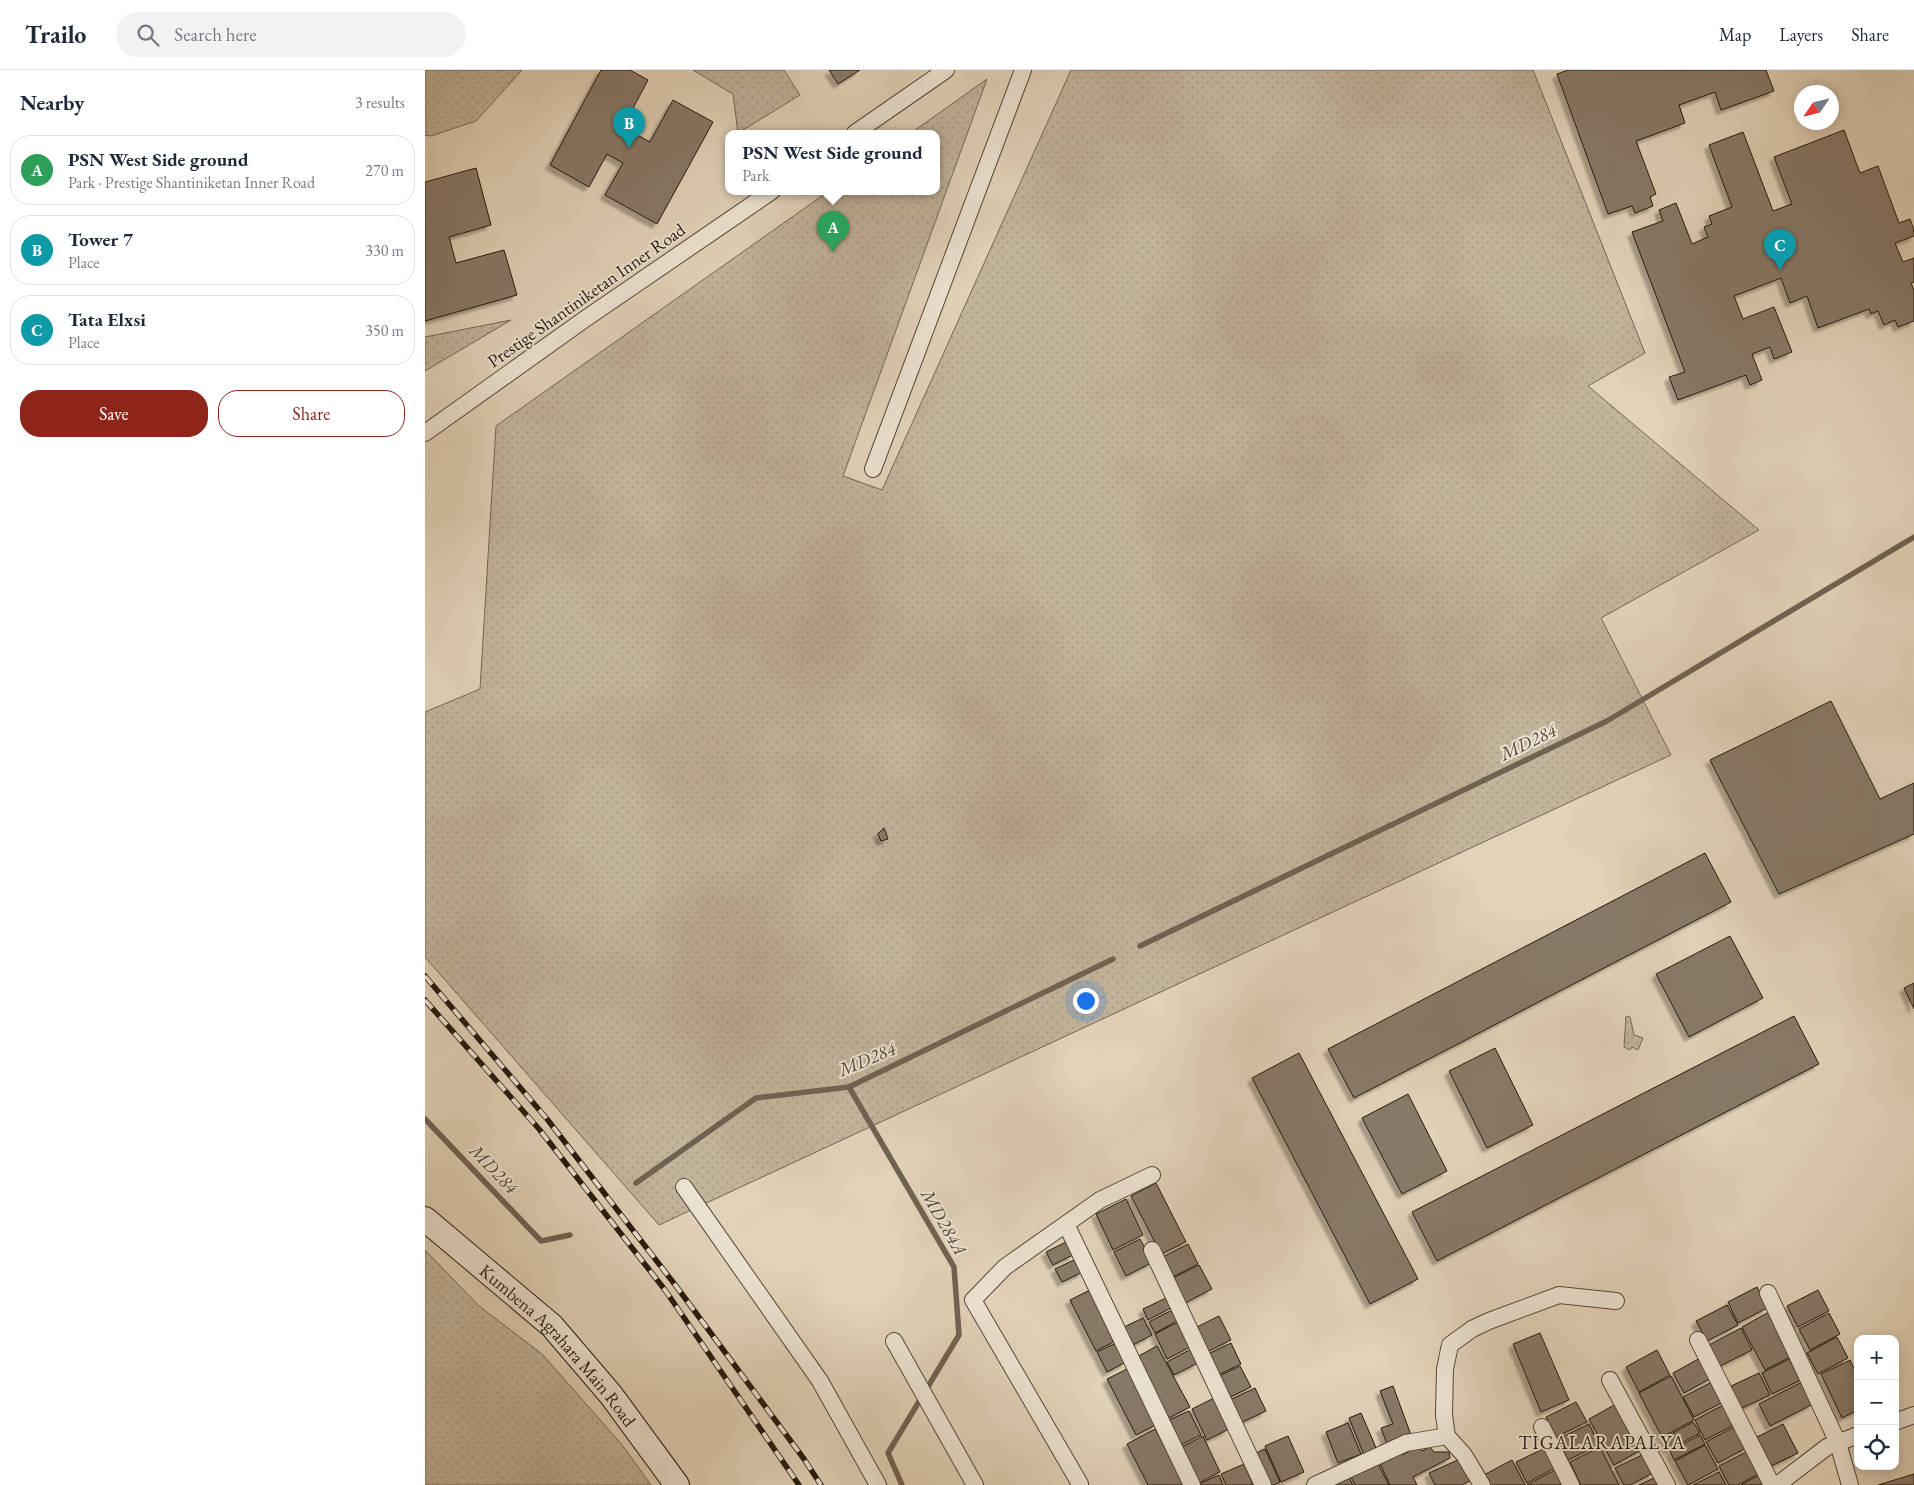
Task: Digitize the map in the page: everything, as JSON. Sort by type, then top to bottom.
[{"type":"street","points":[[859,130],[946,70]]},
{"type":"street","points":[[873,469],[1023,70]]},
{"type":"street","name":"Prestige Shantiniketan Inner Road","points":[[425,433],[585,319],[766,195]]},
{"type":"street","points":[[1080,1484],[973,1300],[1005,1267],[1100,1200],[1152,1175]]},
{"type":"street","points":[[684,1187],[820,1381],[878,1485]]},
{"type":"street","name":"Kumbena Agrahara Main Road","points":[[425,1219],[551,1326],[611,1395],[677,1485]]},
{"type":"street","points":[[1066,1224],[1192,1485]]},
{"type":"street","points":[[1152,1250],[1263,1485]]},
{"type":"street","points":[[1768,1293],[1838,1442],[1850,1485]]},
{"type":"street","points":[[1482,1485],[1463,1455],[1447,1436],[1444,1415],[1445,1369],[1450,1344],[1472,1329],[1489,1321],[1559,1295],[1616,1300]]},
{"type":"street","points":[[1698,1340],[1772,1485]]},
{"type":"street","points":[[895,1341],[975,1485]]},
{"type":"street","points":[[1610,1380],[1667,1485]]},
{"type":"street","points":[[1899,1421],[1914,1415]]},
{"type":"street","points":[[1542,1427],[1571,1485]]},
{"type":"street","points":[[1315,1485],[1407,1444],[1447,1436]]},
{"type":"street","points":[[1777,1485],[1827,1447],[1854,1437]]},
{"type":"shaded area","points":[[425,70],[522,70],[476,121],[431,136],[425,135]]},
{"type":"shaded area","points":[[693,70],[784,70],[800,95],[743,130],[738,130],[733,94]]},
{"type":"shaded area","points":[[1071,70],[1533,70],[1645,353],[1588,386],[1759,530],[1601,618],[1671,755],[659,1225],[425,957],[425,712],[480,689],[496,426],[823,195],[940,195],[940,130],[915,130],[987,79],[843,476],[882,490]]},
{"type":"shaded area","points":[[511,320],[425,371],[425,337]]},
{"type":"shaded area","points":[[1626,1016],[1630,1017],[1634,1035],[1643,1038],[1638,1050],[1632,1047],[1630,1050],[1624,1047]]},
{"type":"shaded area","points":[[425,1250],[479,1306],[542,1354],[623,1446],[651,1485],[425,1485]]},
{"type":"building","points":[[601,70],[630,70],[648,80],[623,127],[650,142],[673,100],[713,122],[657,224],[605,195],[623,163],[607,154],[589,187],[550,165]]},
{"type":"building","points":[[829,70],[860,70],[838,84]]},
{"type":"building","points":[[1568,70],[1766,70],[1774,91],[1721,110],[1715,92],[1679,105],[1685,123],[1636,141],[1656,194],[1650,197],[1653,206],[1635,213],[1632,206],[1608,214],[1557,74]]},
{"type":"building","points":[[1844,130],[1860,173],[1878,166],[1899,223],[1910,219],[1914,236],[1895,243],[1903,262],[1914,258],[1914,282],[1911,283],[1914,290],[1914,321],[1898,327],[1895,320],[1884,325],[1878,311],[1871,314],[1869,309],[1818,328],[1807,296],[1790,303],[1781,278],[1734,296],[1743,319],[1774,307],[1792,352],[1774,359],[1770,347],[1752,354],[1762,380],[1750,385],[1746,375],[1678,400],[1669,377],[1685,372],[1632,232],[1663,221],[1659,210],[1676,203],[1692,244],[1708,237],[1704,227],[1712,224],[1709,216],[1732,207],[1709,145],[1743,132],[1773,211],[1792,204],[1774,157]]},
{"type":"building","points":[[476,168],[491,225],[449,237],[456,263],[504,250],[517,295],[425,321],[425,182]]},
{"type":"building","points":[[1831,701],[1880,799],[1914,783],[1914,834],[1779,894],[1710,760]]},
{"type":"building","points":[[884,828],[888,839],[881,841],[878,834]]},
{"type":"building","points":[[1705,853],[1731,902],[1354,1098],[1328,1049]]},
{"type":"building","points":[[1730,936],[1763,998],[1689,1037],[1656,974]]},
{"type":"building","points":[[1914,983],[1914,1009],[1904,988]]},
{"type":"building","points":[[1794,1016],[1819,1064],[1437,1261],[1412,1212]]},
{"type":"building","points":[[1495,1048],[1533,1125],[1487,1148],[1449,1071]]},
{"type":"building","points":[[1299,1053],[1418,1279],[1370,1304],[1252,1078]]},
{"type":"building","points":[[1408,1094],[1447,1171],[1402,1194],[1362,1118]]},
{"type":"building","points":[[1156,1183],[1186,1242],[1161,1254],[1131,1196]]},
{"type":"building","points":[[1126,1199],[1143,1235],[1113,1250],[1096,1214]]},
{"type":"building","points":[[1140,1239],[1153,1262],[1126,1276],[1114,1252]]},
{"type":"building","points":[[1066,1242],[1073,1255],[1053,1265],[1046,1252]]},
{"type":"building","points":[[1188,1244],[1198,1264],[1173,1277],[1163,1257]]},
{"type":"building","points":[[1076,1259],[1083,1272],[1062,1282],[1055,1269]]},
{"type":"building","points":[[1199,1265],[1212,1289],[1185,1303],[1173,1278]]},
{"type":"building","points":[[1757,1287],[1767,1308],[1738,1323],[1728,1302]]},
{"type":"building","points":[[1092,1289],[1117,1340],[1096,1351],[1070,1300]]},
{"type":"building","points":[[1818,1290],[1829,1311],[1798,1327],[1787,1306]]},
{"type":"building","points":[[1166,1298],[1171,1308],[1148,1320],[1143,1309]]},
{"type":"building","points":[[1727,1305],[1738,1325],[1707,1341],[1696,1321]]},
{"type":"building","points":[[1172,1310],[1177,1321],[1155,1333],[1149,1322]]},
{"type":"building","points":[[1769,1312],[1792,1356],[1765,1370],[1742,1327]]},
{"type":"building","points":[[1829,1313],[1840,1334],[1810,1350],[1799,1329]]},
{"type":"building","points":[[1219,1316],[1231,1340],[1205,1353],[1193,1329]]},
{"type":"building","points":[[1143,1318],[1152,1335],[1131,1346],[1122,1328]]},
{"type":"building","points":[[1178,1322],[1190,1347],[1167,1359],[1155,1334]]},
{"type":"building","points":[[1741,1328],[1752,1350],[1720,1366],[1709,1345]]},
{"type":"building","points":[[1540,1333],[1569,1400],[1541,1412],[1513,1344]]},
{"type":"building","points":[[1837,1337],[1848,1358],[1818,1374],[1807,1353]]},
{"type":"building","points":[[1116,1343],[1126,1362],[1107,1372],[1097,1352]]},
{"type":"building","points":[[1231,1343],[1241,1364],[1216,1376],[1206,1355]]},
{"type":"building","points":[[1157,1346],[1190,1407],[1169,1418],[1135,1358]]},
{"type":"building","points":[[1191,1349],[1198,1363],[1174,1375],[1167,1362]]},
{"type":"building","points":[[1657,1350],[1670,1375],[1639,1392],[1626,1367]]},
{"type":"building","points":[[1702,1357],[1713,1377],[1684,1393],[1673,1373]]},
{"type":"building","points":[[1793,1357],[1803,1379],[1772,1394],[1762,1373]]},
{"type":"building","points":[[1850,1360],[1854,1368],[1854,1412],[1842,1418],[1821,1374]]},
{"type":"building","points":[[1240,1366],[1251,1387],[1226,1399],[1215,1378]]},
{"type":"building","points":[[1127,1369],[1156,1425],[1136,1435],[1107,1379]]},
{"type":"building","points":[[1759,1373],[1770,1395],[1740,1409],[1729,1387]]},
{"type":"building","points":[[1671,1376],[1694,1420],[1662,1437],[1639,1393]]},
{"type":"building","points":[[1714,1381],[1725,1401],[1694,1417],[1683,1397]]},
{"type":"building","points":[[1802,1382],[1813,1404],[1770,1426],[1759,1404]]},
{"type":"building","points":[[1393,1386],[1411,1435],[1387,1444],[1381,1428],[1393,1424],[1380,1391]]},
{"type":"building","points":[[1255,1388],[1266,1411],[1238,1424],[1228,1401]]},
{"type":"building","points":[[1214,1398],[1229,1429],[1207,1440],[1192,1409]]},
{"type":"building","points":[[1576,1402],[1587,1422],[1556,1437],[1546,1417]]},
{"type":"building","points":[[1618,1403],[1643,1449],[1614,1465],[1589,1419]]},
{"type":"building","points":[[1725,1404],[1736,1424],[1705,1440],[1695,1420]]},
{"type":"building","points":[[1189,1411],[1201,1435],[1181,1445],[1169,1420]]},
{"type":"building","points":[[1361,1413],[1377,1450],[1364,1455],[1349,1418]]},
{"type":"building","points":[[1693,1422],[1700,1433],[1668,1450],[1662,1439]]},
{"type":"building","points":[[1348,1423],[1361,1454],[1338,1463],[1326,1432]]},
{"type":"building","points":[[1589,1424],[1599,1445],[1568,1460],[1558,1439]]},
{"type":"building","points":[[1783,1424],[1798,1453],[1769,1467],[1755,1438]]},
{"type":"building","points":[[1736,1426],[1748,1447],[1718,1463],[1706,1442]]},
{"type":"building","points":[[1155,1429],[1183,1483],[1180,1485],[1148,1485],[1127,1444]]},
{"type":"building","points":[[1700,1435],[1705,1444],[1674,1460],[1670,1451]]},
{"type":"building","points":[[1203,1436],[1220,1472],[1199,1483],[1182,1447]]},
{"type":"building","points":[[1288,1436],[1304,1472],[1281,1482],[1265,1446]]},
{"type":"building","points":[[1705,1445],[1718,1469],[1688,1485],[1675,1461]]},
{"type":"building","points":[[1419,1446],[1422,1451],[1430,1447],[1434,1452],[1449,1452],[1450,1458],[1413,1477],[1417,1485],[1390,1485],[1379,1461],[1399,1451],[1402,1455]]},
{"type":"building","points":[[1600,1447],[1619,1485],[1581,1485],[1570,1462]]},
{"type":"building","points":[[1545,1448],[1555,1468],[1527,1483],[1516,1462]]},
{"type":"building","points":[[1265,1449],[1280,1482],[1274,1485],[1268,1485],[1254,1454]]},
{"type":"building","points":[[1748,1451],[1760,1473],[1738,1485],[1729,1485],[1719,1466]]},
{"type":"building","points":[[1644,1454],[1653,1473],[1630,1485],[1624,1485],[1615,1468]]},
{"type":"building","points":[[1460,1459],[1470,1481],[1462,1485],[1435,1485],[1429,1473]]},
{"type":"building","points":[[1512,1460],[1525,1485],[1486,1485],[1482,1476]]},
{"type":"building","points":[[1377,1462],[1389,1485],[1355,1485],[1350,1475]]},
{"type":"building","points":[[1244,1464],[1253,1485],[1226,1485],[1221,1474]]},
{"type":"building","points":[[1557,1469],[1565,1485],[1527,1485]]},
{"type":"building","points":[[1719,1472],[1726,1485],[1693,1485]]},
{"type":"building","points":[[1761,1474],[1767,1485],[1741,1485]]},
{"type":"building","points":[[1914,1474],[1914,1485],[1878,1485]]},
{"type":"building","points":[[1219,1475],[1223,1485],[1197,1485]]},
{"type":"building","points":[[1348,1476],[1353,1485],[1330,1485]]},
{"type":"building","points":[[1656,1477],[1660,1485],[1639,1485]]},
{"type":"waterway","name":"MD284","points":[[1140,946],[1607,721],[1914,537]]},
{"type":"waterway","name":"MD284","points":[[636,1183],[756,1098],[849,1087],[1113,959]]},
{"type":"waterway","name":"MD284A","points":[[849,1087],[954,1267],[959,1335],[888,1453],[902,1485]]},
{"type":"waterway","name":"MD284","points":[[425,1119],[541,1241],[570,1235]]},
{"type":"railway","points":[[425,976],[547,1119],[676,1286],[804,1459],[821,1485]]},
{"type":"railway","points":[[425,1000],[539,1129],[665,1290],[799,1485]]},
{"type":"place","name":"Tower 7","points":[[629,148]]},
{"type":"place","name":"PSN West Side ground","points":[[833,252]]},
{"type":"place","name":"Tata Elxsi","points":[[1780,270]]},
{"type":"district","name":"TIGALARAPALYA","points":[[1602,1442]]}]
